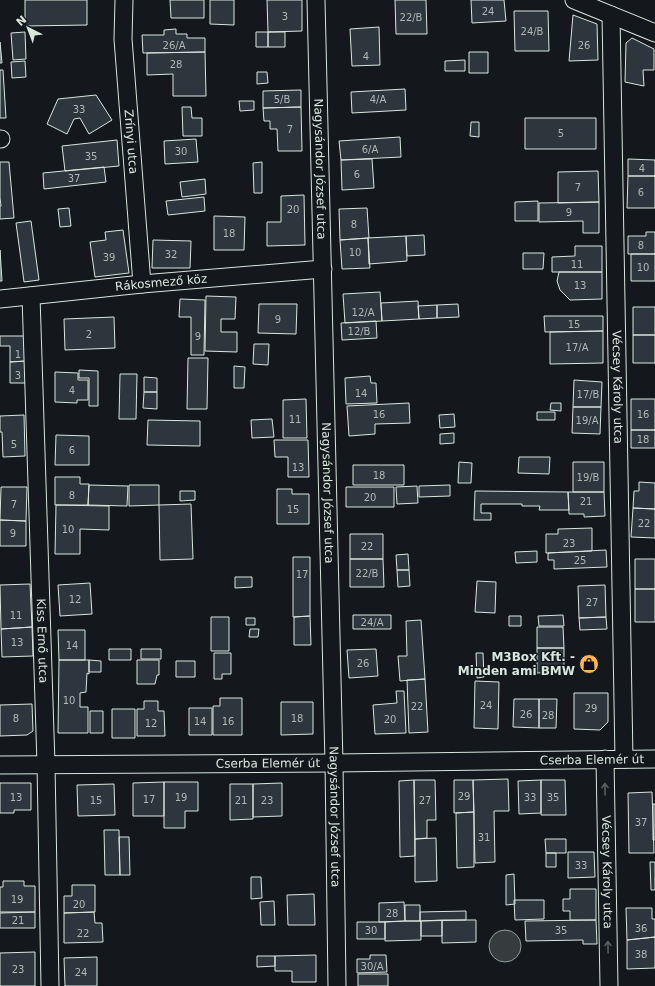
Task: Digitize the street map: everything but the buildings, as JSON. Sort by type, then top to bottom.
[{"type":"street","name":"Zrínyi utca","points":[[124,0],[123,39],[142,284]]},
{"type":"street","name":"Nagysándor József utca","points":[[316,0],[334,763],[337,986]]},
{"type":"street","points":[[574,0],[655,33]]},
{"type":"street","name":"Vécsey Károly utca","points":[[611,15],[624,759]]},
{"type":"street","name":"Rákosmező köz","points":[[0,298],[142,284],[323,269]]},
{"type":"street","name":"Kiss Ernő utca","points":[[31,296],[46,764],[50,986]]},
{"type":"street","name":"Vécsey Károly utca","points":[[605,759],[609,986]]},
{"type":"street","name":"Cserba Elemér út","points":[[0,765],[655,759]]},
{"type":"shaded area","points":[[502,930],[508,930],[517,934],[521,946],[517,958],[508,962],[502,962],[493,958],[489,949],[489,943],[493,934]]},
{"type":"place","name":"M3Box Kft. - Minden ami BMW","points":[[589,664]]}]
